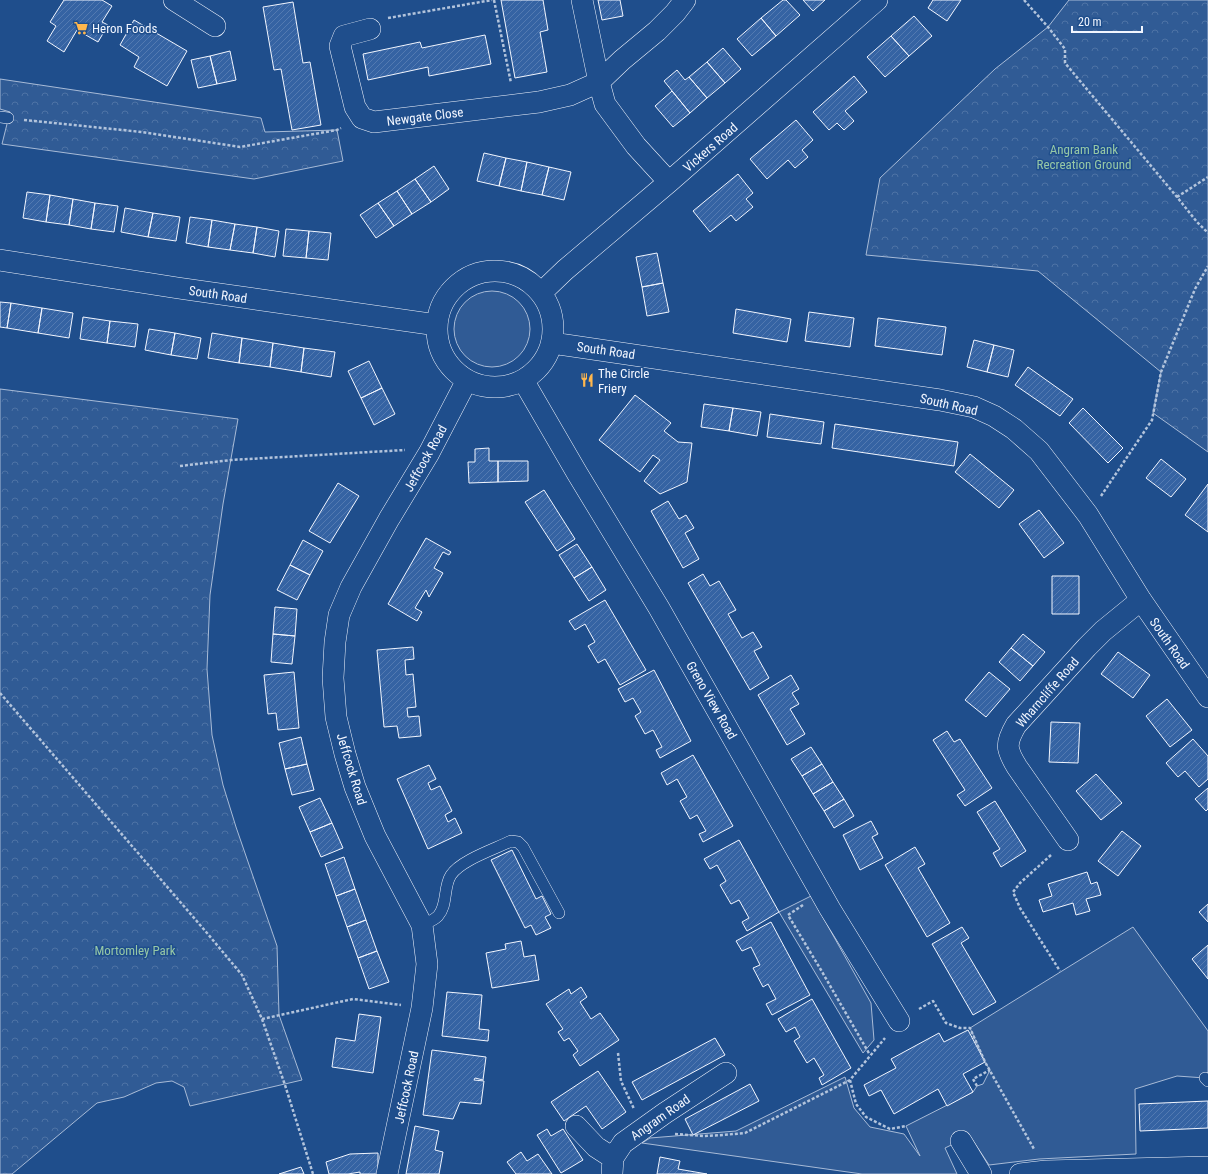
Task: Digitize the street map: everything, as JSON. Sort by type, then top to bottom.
[{"type":"street","points":[[582,0],[605,104],[636,146],[670,182]]},
{"type":"street","name":"Newgate Close","points":[[362,118],[374,122],[538,102],[570,95],[599,82],[622,60],[657,31],[686,0]]},
{"type":"street","name":"Vickers Road","points":[[541,293],[565,270],[670,182],[877,0]]},
{"type":"street","points":[[178,1],[215,26]]},
{"type":"street","points":[[362,118],[355,107],[340,46],[344,36],[370,29]]},
{"type":"street","name":"South Road","points":[[0,260],[178,288],[437,325]]},
{"type":"street","points":[[488,271],[508,272],[527,280],[541,293],[550,308],[554,325],[552,343],[546,358],[536,370],[523,380],[505,386],[485,387],[467,380],[454,370],[444,357],[438,341],[437,325],[442,305],[453,289],[469,277],[488,271]]},
{"type":"street","name":"South Road","points":[[552,343],[940,400],[974,407],[994,416],[1014,429],[1038,452],[1088,514],[1141,600],[1208,697]]},
{"type":"street","name":"Jeffcock Road","points":[[387,1174],[422,1008],[427,964],[422,925],[375,836],[355,787],[345,754],[336,717],[333,678],[335,642],[339,615],[355,580],[389,519],[429,453],[467,380]]},
{"type":"street","name":"Greno View Road","points":[[523,380],[577,473],[659,608],[821,893],[899,1021]]},
{"type":"street","name":"Wharncliffe Road","points":[[1068,840],[1017,767],[1010,756],[1007,745],[1016,725],[1087,647],[1103,631],[1141,600]]},
{"type":"street","name":"Angram Road","points":[[613,1166],[623,1143],[664,1112],[726,1073]]},
{"type":"street","points":[[576,1126],[613,1166]]},
{"type":"street","points":[[961,1141],[981,1174]]},
{"type":"street","points":[[1020,1174],[1046,1171],[1177,1170],[1208,1167]]},
{"type":"lane","points":[[422,925],[438,916],[443,908],[447,886],[451,875],[463,864],[511,841],[518,842],[523,847],[559,913]]},
{"type":"path","points":[[370,29],[368,21],[479,1],[493,0],[515,105]]},
{"type":"path","points":[[1024,0],[1065,49],[1065,63],[1197,222],[1208,233]]},
{"type":"path","points":[[4,118],[142,132],[240,147],[337,130],[362,118]]},
{"type":"path","points":[[1177,197],[1208,177]]},
{"type":"path","points":[[1088,514],[1152,420],[1161,372],[1195,289],[1208,266]]},
{"type":"path","points":[[180,466],[231,460],[404,450],[429,453]]},
{"type":"path","points":[[0,693],[242,975],[262,1019],[285,1085],[313,1174]]},
{"type":"path","points":[[1060,971],[1020,908],[1012,892],[1068,840]]},
{"type":"path","points":[[821,893],[788,915],[870,1055]]},
{"type":"path","points":[[262,1019],[353,999],[422,1008]]},
{"type":"path","points":[[618,1053],[622,1081],[629,1100],[644,1128],[662,1133],[704,1136],[745,1133],[850,1080],[899,1021],[933,1001],[946,1023],[960,1028],[970,1028],[985,1062],[1046,1171]]},
{"type":"path","points":[[977,1086],[973,1079],[990,1070]]},
{"type":"path","points":[[850,1080],[856,1104],[866,1117],[890,1129],[906,1126]]},
{"type":"shaded area","points":[[492,291],[506,294],[519,302],[527,315],[530,329],[527,343],[519,356],[506,364],[492,367],[478,364],[465,356],[457,343],[454,329],[457,315],[465,302],[478,294]]},
{"type":"shaded area","points":[[811,896],[871,1003],[874,1040],[863,1053],[779,912]]},
{"type":"shaded area","points":[[1133,927],[1208,1031],[1208,1072],[1205,1078],[1177,1076],[1135,1089],[1136,1154],[1039,1159],[989,1165],[970,1136],[945,1148],[957,1174],[862,1174],[642,1143],[650,1138],[736,1131],[845,1077],[854,1108],[870,1127],[904,1134],[920,1156],[906,1126],[973,1092],[977,1086],[983,1084],[990,1070],[970,1028]]},
{"type":"green space","name":"Angram Bank Recreation Ground","points":[[1069,0],[1208,0],[1208,452],[1153,413],[1161,372],[1038,271],[866,255],[880,178],[995,69],[1048,27]]},
{"type":"green space","points":[[0,79],[261,118],[265,132],[337,130],[343,161],[254,179],[2,144],[10,112],[0,109]]},
{"type":"green space","name":"Mortomley Park","points":[[0,389],[238,419],[223,504],[210,595],[207,669],[212,735],[223,785],[277,946],[279,1015],[302,1080],[190,1106],[184,1087],[172,1081],[156,1083],[124,1097],[97,1103],[12,1174],[0,1174]]},
{"type":"building","name":"Heron Foods","points":[[64,0],[102,0],[112,6],[102,22],[108,25],[98,42],[77,30],[64,52],[47,41],[56,26],[50,22]]},
{"type":"building","points":[[501,0],[543,0],[548,30],[540,32],[547,72],[515,78]]},
{"type":"building","points":[[598,0],[620,0],[623,16],[602,20]]},
{"type":"building","points":[[783,0],[786,0],[800,15],[776,36],[761,18]]},
{"type":"building","points":[[803,0],[825,0],[813,11]]},
{"type":"building","points":[[933,0],[961,0],[947,21],[928,8]]},
{"type":"building","points":[[293,2],[303,63],[310,62],[321,125],[292,130],[281,69],[274,70],[263,7]]},
{"type":"building","points":[[914,16],[932,36],[909,56],[891,36]]},
{"type":"building","points":[[761,18],[776,36],[752,56],[737,39]]},
{"type":"building","points":[[134,20],[187,51],[167,86],[134,67],[139,57],[120,45]]},
{"type":"building","points":[[485,35],[491,64],[429,76],[428,67],[368,80],[363,54],[420,42],[422,48]]},
{"type":"building","points":[[891,36],[909,56],[885,77],[867,57]]},
{"type":"building","points":[[723,48],[741,69],[725,83],[707,62]]},
{"type":"building","points":[[230,51],[236,80],[217,84],[210,56]]},
{"type":"building","points":[[210,56],[217,84],[198,88],[191,60]]},
{"type":"building","points":[[707,62],[725,83],[707,98],[689,77]]},
{"type":"building","points":[[677,70],[685,80],[689,77],[707,98],[690,113],[664,81]]},
{"type":"building","points":[[854,76],[867,92],[845,111],[854,121],[844,130],[837,123],[829,130],[813,112]]},
{"type":"building","points":[[672,91],[690,113],[673,127],[655,106]]},
{"type":"building","points":[[796,120],[813,140],[802,150],[808,157],[795,168],[788,160],[767,179],[750,159]]},
{"type":"building","points":[[484,153],[506,158],[499,186],[477,181]]},
{"type":"building","points":[[506,158],[527,162],[521,191],[499,186]]},
{"type":"building","points":[[527,162],[549,167],[542,195],[521,191]]},
{"type":"building","points":[[434,166],[449,189],[431,202],[415,179]]},
{"type":"building","points":[[549,167],[571,172],[564,200],[542,195]]},
{"type":"building","points":[[738,174],[753,193],[746,199],[753,207],[736,221],[731,215],[710,232],[693,211]]},
{"type":"building","points":[[415,179],[431,202],[412,214],[397,191]]},
{"type":"building","points":[[397,191],[412,214],[394,226],[378,203]]},
{"type":"building","points":[[27,192],[50,195],[46,222],[23,218]]},
{"type":"building","points":[[50,195],[73,199],[69,225],[46,222]]},
{"type":"building","points":[[73,199],[95,203],[91,229],[69,225]]},
{"type":"building","points":[[95,203],[118,206],[114,232],[91,229]]},
{"type":"building","points":[[378,203],[394,226],[376,238],[360,215]]},
{"type":"building","points":[[125,208],[153,213],[148,237],[121,232]]},
{"type":"building","points":[[153,213],[180,217],[176,241],[148,237]]},
{"type":"building","points":[[190,217],[212,220],[208,247],[186,243]]},
{"type":"building","points":[[212,220],[235,224],[230,250],[208,247]]},
{"type":"building","points":[[235,224],[257,227],[253,253],[230,250]]},
{"type":"building","points":[[257,227],[279,231],[275,257],[253,253]]},
{"type":"building","points":[[286,229],[309,231],[306,258],[283,256]]},
{"type":"building","points":[[309,231],[331,233],[328,260],[306,258]]},
{"type":"building","points":[[657,253],[663,283],[642,287],[636,257]]},
{"type":"building","points":[[663,283],[669,312],[647,316],[642,287]]},
{"type":"building","points":[[0,302],[11,303],[7,328],[0,327]]},
{"type":"building","points":[[11,303],[42,308],[38,333],[7,328]]},
{"type":"building","points":[[42,308],[73,313],[69,338],[38,333]]},
{"type":"building","points":[[736,309],[791,319],[787,342],[733,333]]},
{"type":"building","points":[[809,312],[854,318],[850,347],[805,341]]},
{"type":"building","points":[[83,317],[110,321],[107,343],[80,339]]},
{"type":"building","points":[[878,318],[946,327],[942,355],[875,346]]},
{"type":"building","points":[[110,321],[138,324],[135,347],[107,343]]},
{"type":"building","points":[[149,329],[175,333],[171,355],[145,350]]},
{"type":"building","points":[[175,333],[201,338],[197,359],[171,355]]},
{"type":"building","points":[[212,333],[242,338],[239,363],[208,358]]},
{"type":"building","points":[[242,338],[273,343],[270,367],[239,363]]},
{"type":"building","points":[[974,340],[994,345],[987,372],[967,367]]},
{"type":"building","points":[[273,343],[304,348],[301,372],[270,367]]},
{"type":"building","points":[[994,345],[1014,350],[1008,377],[987,372]]},
{"type":"building","points":[[304,348],[335,352],[331,377],[301,372]]},
{"type":"building","points":[[369,361],[382,388],[361,398],[348,371]]},
{"type":"building","points":[[1028,367],[1073,399],[1060,416],[1015,385]]},
{"type":"building","points":[[382,388],[395,414],[374,425],[361,398]]},
{"type":"building","points":[[635,395],[671,423],[664,431],[678,442],[692,443],[687,482],[660,494],[644,481],[660,460],[653,455],[640,472],[599,440]]},
{"type":"building","points":[[704,404],[733,408],[729,431],[701,427]]},
{"type":"building","points":[[733,408],[761,412],[757,436],[729,431]]},
{"type":"building","points":[[1083,408],[1123,448],[1108,463],[1069,423]]},
{"type":"building","points":[[770,414],[824,422],[821,444],[767,437]]},
{"type":"building","points":[[835,424],[958,442],[954,466],[832,448]]},
{"type":"building","points":[[489,448],[489,461],[498,461],[498,482],[469,483],[468,462],[475,462],[475,449]]},
{"type":"building","points":[[970,454],[1014,490],[999,508],[955,472]]},
{"type":"building","points":[[1161,459],[1186,479],[1171,497],[1146,478]]},
{"type":"building","points":[[498,461],[528,461],[528,481],[498,482]]},
{"type":"building","points":[[338,483],[359,496],[330,543],[309,531]]},
{"type":"building","points":[[1208,484],[1208,532],[1185,515]]},
{"type":"building","points":[[544,490],[575,539],[557,551],[525,502]]},
{"type":"building","points":[[668,501],[679,519],[686,515],[694,528],[685,533],[699,559],[683,568],[651,511]]},
{"type":"building","points":[[1039,510],[1064,543],[1044,558],[1019,524]]},
{"type":"building","points":[[426,538],[451,552],[449,555],[443,552],[434,568],[443,573],[429,597],[426,590],[415,608],[422,612],[417,621],[388,604]]},
{"type":"building","points":[[303,540],[323,551],[310,575],[290,565]]},
{"type":"building","points":[[577,544],[592,567],[574,578],[559,555]]},
{"type":"building","points":[[290,565],[310,575],[297,600],[277,590]]},
{"type":"building","points":[[592,567],[606,590],[589,601],[574,578]]},
{"type":"building","points":[[703,574],[710,586],[719,581],[736,610],[728,614],[742,638],[753,632],[762,647],[754,651],[769,678],[750,690],[688,583]]},
{"type":"building","points":[[1052,576],[1079,576],[1079,614],[1052,614]]},
{"type":"building","points":[[605,600],[646,670],[620,685],[605,659],[598,663],[588,646],[595,642],[585,624],[575,630],[569,621]]},
{"type":"building","points":[[275,607],[297,609],[295,636],[273,634]]},
{"type":"building","points":[[273,634],[295,636],[292,664],[271,662]]},
{"type":"building","points":[[1023,634],[1045,652],[1033,666],[1011,648]]},
{"type":"building","points":[[413,647],[414,659],[405,660],[406,675],[413,674],[416,707],[407,708],[408,717],[419,716],[421,736],[399,738],[397,726],[384,727],[377,650]]},
{"type":"building","points":[[1011,648],[1033,666],[1020,681],[999,662]]},
{"type":"building","points":[[1118,652],[1150,675],[1133,698],[1101,674]]},
{"type":"building","points":[[654,670],[691,741],[660,758],[656,750],[662,747],[653,730],[645,734],[635,716],[641,712],[633,698],[625,702],[618,689]]},
{"type":"building","points":[[294,672],[299,728],[278,730],[276,713],[268,714],[264,675]]},
{"type":"building","points":[[989,672],[1010,689],[986,717],[965,700]]},
{"type":"building","points":[[791,675],[799,689],[792,693],[799,704],[790,709],[805,734],[787,745],[758,695]]},
{"type":"building","points":[[1167,699],[1192,730],[1170,747],[1146,716]]},
{"type":"building","points":[[1051,722],[1080,723],[1078,763],[1049,762]]},
{"type":"building","points":[[947,731],[954,742],[960,739],[992,788],[965,806],[957,795],[965,790],[933,740]]},
{"type":"building","points":[[301,737],[307,764],[285,769],[279,743]]},
{"type":"building","points":[[1193,739],[1208,756],[1208,779],[1199,787],[1185,771],[1178,777],[1166,763]]},
{"type":"building","points":[[811,747],[822,764],[802,776],[791,759]]},
{"type":"building","points":[[693,755],[733,826],[703,842],[699,834],[706,831],[697,815],[690,819],[680,801],[687,797],[677,779],[667,785],[661,773]]},
{"type":"building","points":[[307,764],[314,790],[292,795],[285,769]]},
{"type":"building","points":[[822,764],[833,782],[813,794],[802,776]]},
{"type":"building","points":[[429,765],[436,779],[428,783],[431,790],[440,786],[452,811],[445,815],[448,822],[455,818],[462,833],[428,849],[397,779]]},
{"type":"building","points":[[1096,774],[1122,803],[1101,820],[1076,791]]},
{"type":"building","points":[[833,782],[844,799],[824,811],[813,794]]},
{"type":"building","points":[[1208,788],[1208,809],[1206,811],[1195,799]]},
{"type":"building","points":[[320,798],[332,823],[310,832],[299,807]]},
{"type":"building","points":[[844,799],[854,816],[834,828],[824,811]]},
{"type":"building","points":[[995,801],[1026,851],[1001,867],[993,853],[1000,849],[977,812]]},
{"type":"building","points":[[871,821],[878,834],[872,837],[883,858],[860,870],[843,835]]},
{"type":"building","points":[[332,823],[343,848],[321,857],[310,832]]},
{"type":"building","points":[[1122,831],[1141,846],[1118,876],[1098,861]]},
{"type":"building","points":[[739,840],[779,912],[747,931],[742,922],[749,918],[739,900],[731,904],[720,885],[726,881],[717,865],[710,869],[704,859]]},
{"type":"building","points":[[915,847],[925,864],[918,868],[950,923],[927,937],[885,865]]},
{"type":"building","points":[[512,850],[536,899],[542,896],[551,914],[545,917],[551,928],[536,935],[531,925],[525,928],[491,860]]},
{"type":"building","points":[[344,857],[355,889],[336,896],[325,864]]},
{"type":"building","points":[[1087,872],[1091,884],[1097,882],[1101,895],[1086,899],[1090,911],[1076,915],[1073,903],[1043,912],[1039,900],[1052,896],[1048,884]]},
{"type":"building","points":[[355,889],[366,920],[347,927],[336,896]]},
{"type":"building","points":[[1208,904],[1208,922],[1199,912]]},
{"type":"building","points":[[366,920],[377,951],[358,958],[347,927]]},
{"type":"building","points":[[771,922],[810,995],[772,1015],[766,1004],[776,999],[768,984],[763,987],[753,968],[760,965],[751,947],[742,951],[736,941]]},
{"type":"building","points":[[962,927],[969,938],[961,943],[996,1002],[973,1015],[932,944]]},
{"type":"building","points":[[521,941],[524,957],[535,955],[539,980],[492,988],[486,953],[506,949],[505,944]]},
{"type":"building","points":[[1208,945],[1208,979],[1192,959]]},
{"type":"building","points":[[377,951],[389,982],[369,989],[358,958]]},
{"type":"building","points":[[581,987],[587,997],[580,1002],[591,1019],[600,1013],[619,1040],[580,1066],[573,1055],[578,1051],[569,1038],[564,1041],[558,1032],[563,1029],[546,1004],[569,989],[571,994]]},
{"type":"building","points":[[447,992],[482,995],[479,1029],[489,1030],[488,1041],[442,1036]]},
{"type":"building","points":[[812,999],[851,1068],[822,1085],[819,1078],[824,1075],[814,1058],[807,1063],[794,1041],[800,1037],[795,1027],[786,1032],[778,1019]]},
{"type":"building","points":[[359,1014],[381,1017],[373,1073],[332,1067],[336,1038],[355,1041]]},
{"type":"building","points":[[968,1030],[985,1062],[963,1074],[973,1092],[947,1106],[938,1089],[894,1114],[881,1090],[869,1096],[864,1085],[896,1068],[891,1059],[939,1033],[944,1042]]},
{"type":"building","points":[[715,1038],[725,1055],[642,1100],[632,1082]]},
{"type":"building","points":[[432,1050],[486,1057],[483,1080],[475,1078],[474,1080],[484,1081],[481,1104],[460,1102],[453,1119],[423,1115]]},
{"type":"building","points":[[598,1071],[626,1112],[602,1129],[586,1106],[564,1121],[551,1102]]},
{"type":"building","points":[[750,1084],[759,1101],[693,1135],[685,1119]]},
{"type":"building","points":[[1208,1101],[1208,1128],[1140,1131],[1139,1104]]},
{"type":"building","points":[[415,1126],[439,1131],[435,1150],[443,1152],[439,1174],[406,1174]]},
{"type":"building","points":[[547,1129],[551,1136],[563,1129],[583,1160],[561,1173],[537,1135]]},
{"type":"building","points":[[521,1152],[527,1161],[538,1154],[552,1174],[516,1174],[507,1162]]},
{"type":"building","points":[[378,1153],[378,1174],[360,1174],[360,1172],[348,1174],[329,1174],[326,1162],[350,1154]]},
{"type":"building","points":[[660,1157],[680,1161],[678,1169],[707,1174],[657,1174]]},
{"type":"building","points":[[301,1167],[304,1174],[279,1174]]},
{"type":"place","name":"Heron Foods","points":[[81,28]]},
{"type":"place","name":"The Circle Friery","points":[[587,380]]}]
